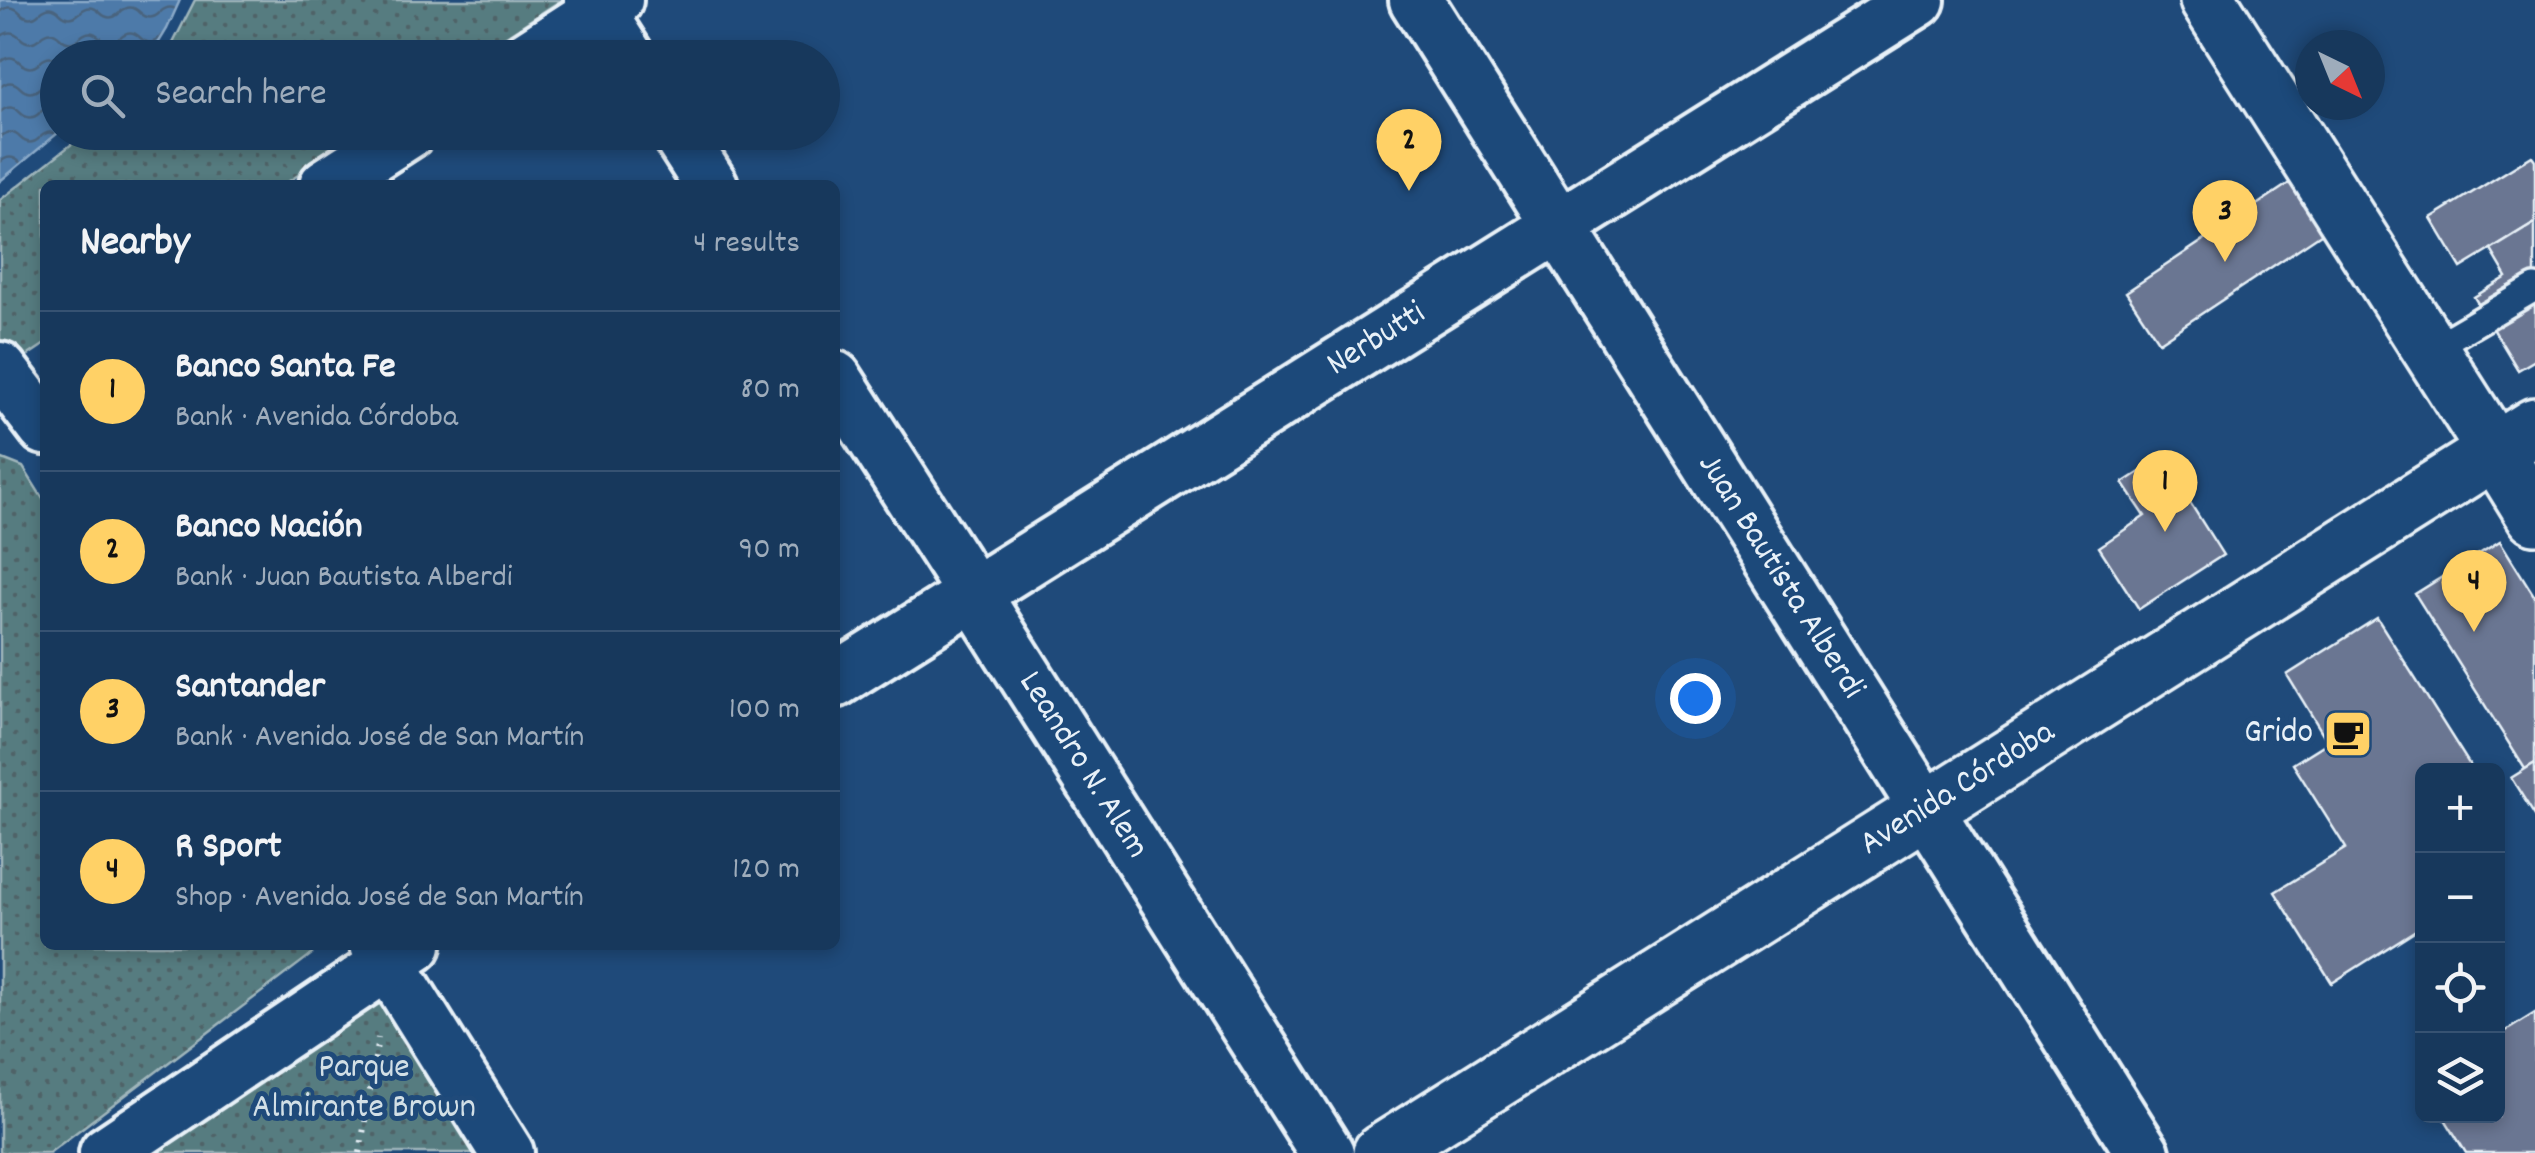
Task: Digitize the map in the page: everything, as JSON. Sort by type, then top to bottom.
[{"type":"main road","points":[[2208,0],[2431,350],[2515,438],[2535,516]]},
{"type":"main road","name":"Avenida Córdoba","points":[[1380,1153],[2515,438]]},
{"type":"street","name":"Juan Bautista Alberdi","points":[[1416,0],[2143,1153]]},
{"type":"street","name":"Nerbutti","points":[[840,678],[1918,0]]},
{"type":"street","points":[[551,40],[602,4],[619,40]]},
{"type":"street","points":[[334,180],[380,150]]},
{"type":"street","points":[[688,150],[707,180]]},
{"type":"street","points":[[15,377],[40,420]]},
{"type":"street","name":"Leandro N. Alem","points":[[840,386],[1327,1153]]},
{"type":"street","points":[[106,1153],[393,951],[506,1153]]},
{"type":"lane","points":[[2431,350],[2535,288]]},
{"type":"path","points":[[360,1153],[393,951]]},
{"type":"green space","points":[[195,0],[561,0],[500,40],[175,40]]},
{"type":"green space","points":[[64,150],[336,150],[291,180],[40,180],[40,347],[18,362],[0,339],[0,200]]},
{"type":"green space","name":"Parque Almirante Brown","points":[[0,458],[23,467],[40,494],[40,950],[310,950],[312,954],[49,1153],[0,1153]]},
{"type":"green space","name":"Parque Almirante Brown","points":[[383,998],[479,1153],[155,1153]]},
{"type":"water","points":[[0,0],[180,0],[160,40],[40,40],[40,148],[0,181]]},
{"type":"building","points":[[2532,156],[2535,223],[2461,268],[2431,218]]},
{"type":"building","points":[[2291,182],[2324,232],[2159,342],[2126,292]]},
{"type":"building","points":[[2535,223],[2535,360],[2518,370],[2474,297],[2507,277],[2491,250]]},
{"type":"building","points":[[2162,458],[2223,555],[2139,609],[2099,547],[2145,516],[2123,483]]},
{"type":"building","points":[[2500,541],[2535,597],[2535,763],[2525,769],[2415,594]]},
{"type":"building","points":[[2377,618],[2469,763],[2415,763],[2415,930],[2332,983],[2275,892],[2346,848],[2293,764],[2328,742],[2287,675]]},
{"type":"building","points":[[2535,763],[2535,816],[2511,778]]},
{"type":"building","points":[[2535,1013],[2535,1153],[2466,1153],[2447,1123],[2505,1123],[2505,1032]]},
{"type":"place","name":"Banco Nación","points":[[1409,191]]},
{"type":"place","name":"Santander","points":[[2225,262]]},
{"type":"place","name":"Banco Santa Fe","points":[[2165,532]]},
{"type":"place","name":"R Sport","points":[[2474,632]]},
{"type":"place","name":"Grido","points":[[2348,734]]}]
